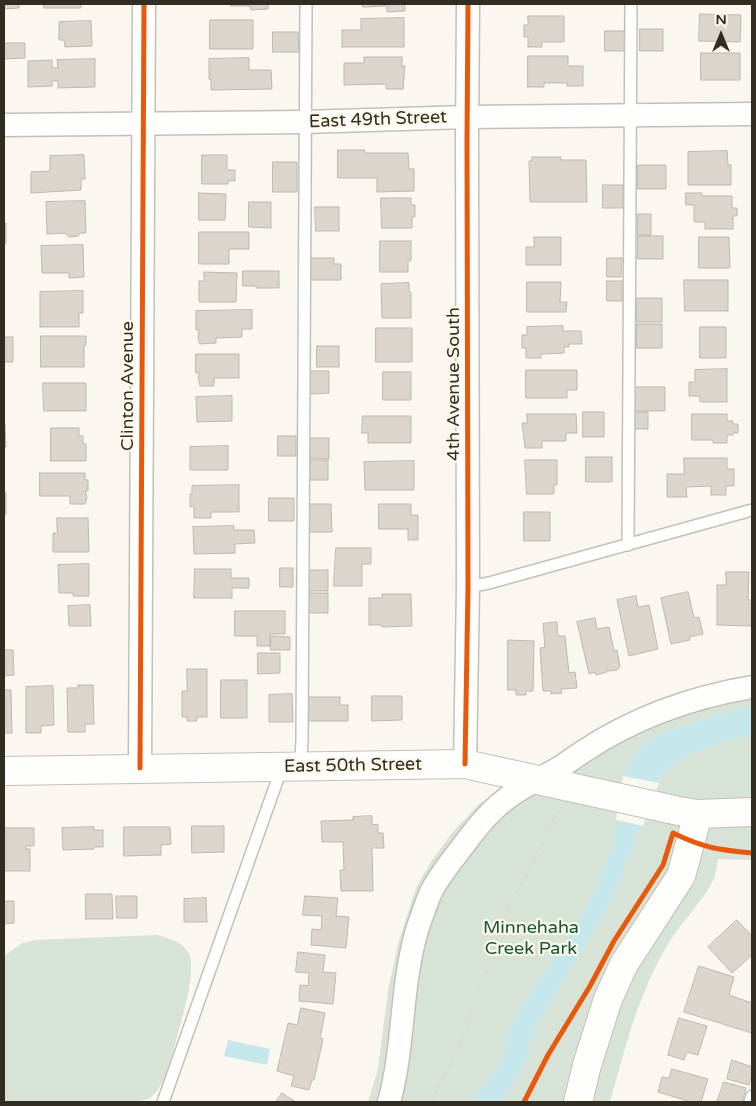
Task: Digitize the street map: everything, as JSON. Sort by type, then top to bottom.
[{"type":"street","name":"Clinton Avenue","points":[[140,768],[144,4]]},
{"type":"street","name":"4th Avenue South","points":[[465,764],[468,586],[468,4]]},
{"type":"street","name":"East 49th Street","points":[[4,125],[304,122],[467,116],[752,114]]},
{"type":"street","points":[[389,1102],[401,1044],[404,997],[410,958],[431,892],[484,818],[512,795],[563,766],[585,750],[659,713],[706,696],[752,687]]},
{"type":"street","name":"East 50th Street","points":[[4,771],[465,764],[536,781],[698,814],[752,812]]},
{"type":"street","points":[[578,1102],[587,1065],[608,999],[629,956],[681,876],[698,814]]},
{"type":"lane","points":[[163,1102],[302,742],[306,4]]},
{"type":"lane","points":[[628,544],[631,4]]},
{"type":"lane","points":[[468,586],[489,582],[752,510]]},
{"type":"lane","points":[[750,1102],[752,1096]]},
{"type":"path","points":[[432,1102],[467,1027],[506,914],[582,790]]},
{"type":"green space","name":"Minnehaha Creek Park","points":[[752,677],[752,860],[718,859],[714,878],[708,889],[668,944],[641,1001],[627,1041],[610,1102],[368,1102],[378,1069],[388,991],[398,944],[416,888],[432,860],[452,833],[479,804],[552,758],[638,710],[699,687]]},
{"type":"green space","points":[[157,935],[183,946],[189,954],[191,964],[188,995],[179,1032],[166,1076],[155,1093],[150,1098],[125,1102],[4,1102],[4,956],[22,943],[36,940]]},
{"type":"water","points":[[752,707],[752,735],[703,749],[681,760],[659,776],[613,898],[535,1028],[525,1063],[501,1102],[471,1102],[501,1061],[507,1044],[506,1036],[519,1009],[569,938],[592,896],[613,845],[628,767],[635,755],[643,745],[677,728]]},
{"type":"water","points":[[228,1040],[270,1049],[267,1065],[224,1056]]},
{"type":"pier","points":[[623,776],[659,783],[643,826],[616,820]]},
{"type":"building","points":[[4,4],[19,4],[19,8],[4,9]]},
{"type":"building","points":[[44,4],[81,4],[81,8],[44,8]]},
{"type":"building","points":[[231,4],[268,4],[268,9],[251,10],[250,6],[231,6]]},
{"type":"building","points":[[363,4],[405,4],[405,11],[387,12],[387,6],[363,7]]},
{"type":"building","points":[[700,14],[741,15],[740,42],[699,41]]},
{"type":"building","points":[[528,16],[564,16],[564,42],[542,42],[542,47],[528,47],[528,37],[524,37],[524,25],[528,25]]},
{"type":"building","points":[[404,18],[404,47],[342,47],[342,30],[361,30],[361,19]]},
{"type":"building","points":[[210,20],[253,20],[253,49],[210,49]]},
{"type":"building","points":[[91,21],[92,46],[65,47],[64,40],[59,40],[59,22]]},
{"type":"building","points":[[640,29],[663,29],[663,51],[640,51]]},
{"type":"building","points":[[605,31],[625,31],[625,51],[605,51]]},
{"type":"building","points":[[273,32],[298,32],[299,52],[273,52]]},
{"type":"building","points":[[4,43],[25,43],[25,58],[4,59]]},
{"type":"building","points":[[701,53],[740,53],[740,80],[701,80]]},
{"type":"building","points":[[528,56],[568,56],[568,66],[583,66],[583,86],[567,86],[567,83],[544,83],[544,87],[528,87]]},
{"type":"building","points":[[364,57],[402,57],[402,66],[405,66],[403,89],[386,89],[386,84],[344,85],[344,63],[364,63]]},
{"type":"building","points":[[249,58],[249,70],[271,70],[272,89],[211,90],[209,59]]},
{"type":"building","points":[[95,59],[95,87],[58,88],[58,81],[52,81],[52,86],[28,87],[28,61],[52,60],[52,68],[58,68],[57,60]]},
{"type":"building","points":[[338,150],[365,150],[365,153],[408,153],[409,169],[414,169],[414,191],[377,192],[377,178],[338,178]]},
{"type":"building","points":[[727,151],[728,165],[731,165],[731,185],[688,185],[688,152]]},
{"type":"building","points":[[84,155],[85,179],[81,179],[81,190],[31,193],[31,172],[50,171],[50,156]]},
{"type":"building","points":[[202,155],[227,155],[227,170],[235,170],[235,181],[228,181],[228,184],[202,184]]},
{"type":"building","points":[[532,157],[561,157],[561,160],[586,160],[587,202],[530,202],[529,161],[532,161]]},
{"type":"building","points":[[273,162],[297,162],[297,192],[273,192]]},
{"type":"building","points":[[638,165],[666,165],[666,189],[638,189]]},
{"type":"building","points":[[603,185],[623,185],[623,208],[603,208]]},
{"type":"building","points":[[199,193],[226,194],[225,220],[199,220]]},
{"type":"building","points":[[686,193],[702,193],[702,196],[732,196],[732,208],[737,208],[737,216],[733,216],[733,229],[705,229],[705,222],[694,222],[694,205],[686,205]]},
{"type":"building","points":[[381,198],[411,198],[411,205],[415,205],[415,217],[412,217],[412,228],[382,228]]},
{"type":"building","points":[[85,201],[86,233],[69,237],[65,233],[47,234],[46,202]]},
{"type":"building","points":[[249,202],[271,202],[271,228],[249,227]]},
{"type":"building","points":[[315,207],[339,207],[339,231],[316,231]]},
{"type":"building","points":[[638,214],[651,214],[651,235],[638,235]]},
{"type":"building","points":[[4,223],[6,223],[6,244],[4,244]]},
{"type":"building","points":[[199,232],[249,232],[249,249],[229,249],[229,264],[199,264]]},
{"type":"building","points":[[638,236],[663,236],[663,259],[638,259]]},
{"type":"building","points":[[534,237],[561,237],[561,265],[526,265],[526,247],[534,247]]},
{"type":"building","points":[[699,237],[729,237],[730,268],[699,268]]},
{"type":"building","points":[[380,241],[411,241],[411,261],[408,261],[408,272],[380,272]]},
{"type":"building","points":[[83,245],[84,277],[69,278],[69,273],[42,273],[41,246]]},
{"type":"building","points":[[310,258],[334,258],[334,264],[341,264],[341,280],[310,280]]},
{"type":"building","points":[[607,258],[622,258],[621,277],[607,277]]},
{"type":"building","points":[[243,271],[279,271],[279,288],[243,286]]},
{"type":"building","points":[[204,272],[237,273],[236,302],[199,302],[199,281],[204,281]]},
{"type":"building","points":[[684,280],[728,280],[728,311],[685,311]]},
{"type":"building","points":[[607,281],[622,281],[622,301],[607,301]]},
{"type":"building","points":[[527,282],[561,282],[560,302],[567,302],[566,312],[527,312]]},
{"type":"building","points":[[409,283],[411,318],[382,318],[381,284]]},
{"type":"building","points":[[83,291],[83,313],[79,313],[79,327],[40,327],[40,292]]},
{"type":"building","points":[[637,298],[662,298],[662,322],[637,322]]},
{"type":"building","points":[[252,310],[252,329],[242,329],[242,337],[216,338],[216,343],[200,344],[198,339],[199,330],[196,330],[196,311]]},
{"type":"building","points":[[637,324],[662,324],[662,348],[637,348]]},
{"type":"building","points":[[563,326],[563,331],[581,331],[582,344],[569,344],[569,347],[564,347],[564,353],[541,354],[541,358],[526,358],[526,348],[522,348],[522,335],[527,335],[527,327]]},
{"type":"building","points":[[700,327],[726,327],[726,358],[700,358]]},
{"type":"building","points":[[376,328],[412,328],[412,362],[376,362]]},
{"type":"building","points":[[41,336],[86,336],[84,367],[41,367]]},
{"type":"building","points":[[4,337],[13,337],[13,362],[4,362]]},
{"type":"building","points":[[317,346],[339,346],[339,367],[317,367]]},
{"type":"building","points":[[196,354],[239,354],[239,378],[214,378],[214,386],[200,386],[198,376],[200,373],[196,373]]},
{"type":"building","points":[[727,369],[727,402],[700,402],[700,396],[689,396],[689,382],[695,382],[695,370]]},
{"type":"building","points":[[526,370],[577,370],[577,390],[567,390],[567,398],[526,398]]},
{"type":"building","points":[[310,371],[329,371],[329,393],[310,394]]},
{"type":"building","points":[[383,372],[411,372],[411,400],[383,400]]},
{"type":"building","points":[[43,383],[86,383],[86,411],[44,411]]},
{"type":"building","points":[[635,387],[665,387],[665,411],[635,411]]},
{"type":"building","points":[[232,396],[232,421],[197,422],[196,397]]},
{"type":"building","points":[[583,412],[604,412],[604,437],[583,437]]},
{"type":"building","points":[[635,412],[648,412],[648,429],[635,429]]},
{"type":"building","points":[[527,414],[576,414],[577,433],[566,433],[566,441],[542,441],[542,448],[525,448],[522,423],[527,423]]},
{"type":"building","points":[[692,414],[727,414],[727,421],[733,421],[733,424],[738,424],[738,433],[727,435],[727,443],[713,443],[713,440],[692,440]]},
{"type":"building","points":[[363,416],[411,416],[411,443],[368,443],[368,433],[362,433]]},
{"type":"building","points":[[5,424],[6,447],[4,447]]},
{"type":"building","points":[[51,428],[79,428],[79,436],[83,436],[83,444],[86,444],[86,461],[51,461]]},
{"type":"building","points":[[278,436],[296,436],[296,456],[278,456]]},
{"type":"building","points":[[309,438],[329,438],[329,459],[309,458]]},
{"type":"building","points":[[228,446],[228,470],[190,470],[190,447]]},
{"type":"building","points":[[586,457],[612,457],[612,482],[586,482]]},
{"type":"building","points":[[684,458],[727,458],[727,469],[734,469],[734,486],[726,486],[726,495],[711,495],[711,486],[686,487],[687,497],[667,497],[667,474],[684,474]]},
{"type":"building","points":[[309,460],[328,460],[328,480],[309,480]]},
{"type":"building","points":[[525,460],[557,460],[557,485],[554,485],[554,494],[527,494]]},
{"type":"building","points":[[414,461],[414,490],[365,490],[364,462]]},
{"type":"building","points":[[40,473],[85,473],[85,480],[88,480],[88,491],[85,491],[87,497],[85,504],[70,504],[70,496],[40,496]]},
{"type":"building","points":[[239,485],[239,512],[211,512],[211,518],[194,518],[194,506],[190,507],[192,486]]},
{"type":"building","points":[[4,492],[6,492],[6,514],[4,514]]},
{"type":"building","points":[[269,498],[294,498],[294,521],[269,521]]},
{"type":"building","points":[[308,504],[331,504],[332,532],[309,532]]},
{"type":"building","points":[[379,504],[411,504],[411,515],[418,515],[418,540],[408,540],[408,529],[379,529]]},
{"type":"building","points":[[524,512],[550,512],[550,541],[524,541]]},
{"type":"building","points":[[57,518],[88,518],[89,552],[53,552],[53,533],[57,533]]},
{"type":"building","points":[[234,526],[234,530],[254,530],[255,543],[235,544],[235,553],[194,554],[193,527]]},
{"type":"building","points":[[336,548],[371,548],[371,564],[362,564],[362,586],[334,586]]},
{"type":"building","points":[[89,564],[89,596],[73,596],[73,593],[59,593],[58,565]]},
{"type":"building","points":[[280,568],[293,568],[293,587],[280,587]]},
{"type":"building","points":[[195,569],[231,569],[231,578],[249,578],[249,588],[232,588],[232,598],[194,598]]},
{"type":"building","points":[[308,570],[328,570],[328,591],[308,591]]},
{"type":"building","points":[[726,572],[749,572],[748,600],[752,600],[751,626],[717,625],[717,585],[726,585]]},
{"type":"building","points":[[688,592],[694,618],[699,617],[703,634],[689,637],[690,640],[671,644],[661,598]]},
{"type":"building","points":[[308,593],[328,593],[328,613],[308,613]]},
{"type":"building","points":[[382,594],[411,594],[412,626],[382,627],[382,625],[369,625],[369,598],[382,598]]},
{"type":"building","points":[[636,596],[638,607],[649,605],[658,649],[629,656],[617,600]]},
{"type":"building","points":[[90,605],[91,626],[69,626],[68,606]]},
{"type":"building","points":[[235,611],[285,611],[285,634],[270,634],[270,646],[257,646],[257,636],[235,636]]},
{"type":"building","points":[[595,618],[597,629],[609,627],[614,651],[617,650],[620,667],[617,670],[607,670],[607,672],[596,675],[595,672],[589,674],[577,622]]},
{"type":"building","points":[[557,622],[558,636],[565,636],[569,673],[575,672],[577,688],[561,689],[562,693],[551,694],[551,691],[543,691],[540,648],[545,647],[543,624]]},
{"type":"building","points":[[271,636],[290,637],[290,650],[271,650]]},
{"type":"building","points":[[508,640],[534,641],[533,691],[526,691],[526,695],[516,695],[516,690],[508,690]]},
{"type":"building","points":[[4,650],[13,650],[14,675],[4,676]]},
{"type":"building","points":[[258,653],[280,653],[280,673],[258,674]]},
{"type":"building","points":[[187,669],[207,669],[207,717],[197,717],[197,721],[187,721],[187,717],[182,717],[182,691],[187,691]]},
{"type":"building","points":[[221,680],[247,680],[247,718],[221,718]]},
{"type":"building","points":[[78,685],[93,685],[94,724],[85,724],[85,732],[68,732],[67,688],[78,688]]},
{"type":"building","points":[[53,686],[54,725],[41,726],[41,733],[26,733],[26,687]]},
{"type":"building","points":[[4,690],[11,690],[12,733],[4,733]]},
{"type":"building","points":[[292,694],[293,722],[269,722],[269,695]]},
{"type":"building","points":[[372,696],[402,696],[402,720],[372,721]]},
{"type":"building","points":[[309,697],[340,697],[340,705],[348,705],[348,721],[309,721]]},
{"type":"building","points":[[372,816],[372,825],[378,824],[378,833],[383,833],[384,848],[372,848],[373,891],[341,891],[340,870],[344,870],[343,842],[322,842],[321,821],[353,820],[353,817]]},
{"type":"building","points":[[192,826],[224,826],[224,852],[192,853]]},
{"type":"building","points":[[94,827],[94,830],[103,830],[103,847],[63,850],[62,828]]},
{"type":"building","points":[[124,827],[170,827],[171,844],[161,845],[161,855],[124,856]]},
{"type":"building","points":[[4,828],[34,828],[34,846],[26,846],[26,849],[30,849],[30,871],[5,871]]},
{"type":"building","points":[[86,894],[112,894],[113,919],[86,919]]},
{"type":"building","points":[[116,896],[137,896],[137,918],[117,918]]},
{"type":"building","points":[[305,896],[338,898],[336,916],[349,917],[346,948],[311,945],[312,929],[321,930],[322,916],[303,915]]},
{"type":"building","points":[[206,898],[207,922],[184,922],[184,899]]},
{"type":"building","points":[[4,901],[14,901],[14,923],[4,924]]},
{"type":"building","points":[[737,920],[752,936],[752,955],[732,973],[708,947]]},
{"type":"building","points":[[298,952],[325,955],[323,972],[336,973],[333,1004],[299,1001],[300,985],[308,986],[309,973],[296,972]]},
{"type":"building","points":[[699,966],[734,977],[729,995],[752,1003],[752,1033],[684,1012]]},
{"type":"building","points":[[301,1008],[325,1013],[320,1038],[323,1039],[314,1080],[312,1080],[309,1090],[291,1086],[294,1076],[277,1071],[288,1023],[297,1025]]},
{"type":"building","points":[[679,1018],[707,1026],[698,1055],[687,1052],[684,1060],[668,1055]]},
{"type":"building","points":[[732,1060],[752,1067],[749,1085],[727,1079]]},
{"type":"building","points":[[672,1069],[708,1079],[701,1102],[691,1102],[658,1092],[662,1077],[669,1078]]},
{"type":"building","points":[[724,1082],[746,1088],[742,1102],[717,1102]]},
{"type":"building","points":[[282,1093],[296,1102],[276,1102]]},
{"type":"cycle path","points":[[140,768],[144,4]]},
{"type":"cycle path","points":[[465,764],[468,587],[468,4]]},
{"type":"cycle path","points":[[524,1102],[548,1055],[590,986],[614,941],[663,865],[673,833],[712,848],[752,853]]}]
